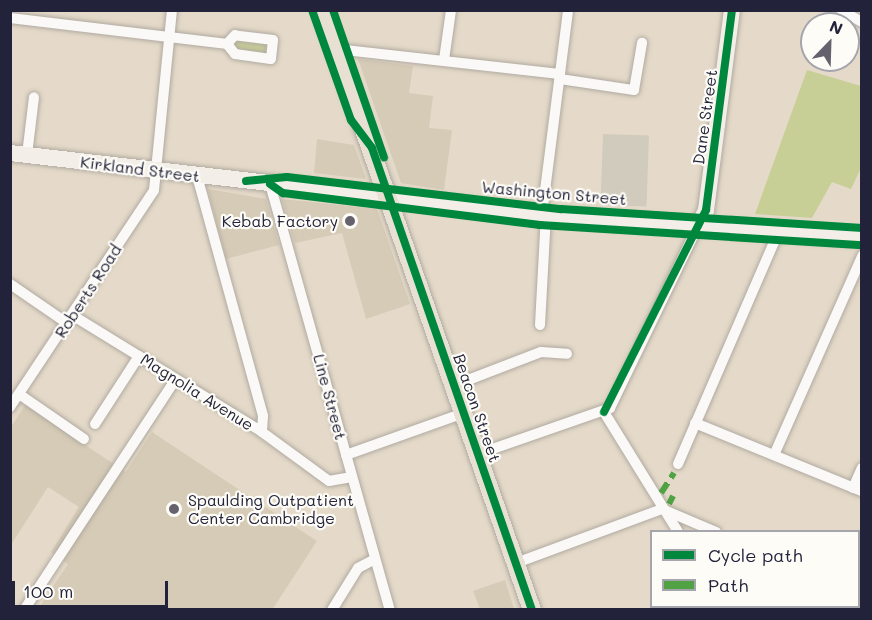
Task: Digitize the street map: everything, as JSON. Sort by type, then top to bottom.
[{"type":"main road","name":"Beacon Street","points":[[322,10],[532,609]]},
{"type":"main road","name":"Dane Street","points":[[698,226],[706,210],[732,10]]},
{"type":"main road","name":"Kirkland Street","points":[[19,154],[270,184]]},
{"type":"main road","name":"Washington Street","points":[[270,184],[544,215],[861,238]]},
{"type":"street","name":"Roberts Road","points":[[10,407],[154,190],[172,10]]},
{"type":"street","points":[[444,60],[451,10]]},
{"type":"street","points":[[540,325],[544,215],[568,10]]},
{"type":"street","points":[[841,10],[861,22]]},
{"type":"street","points":[[10,18],[227,44]]},
{"type":"street","points":[[336,49],[444,60],[634,90],[642,43]]},
{"type":"street","points":[[19,154],[34,97]]},
{"type":"street","points":[[197,176],[263,416],[262,432]]},
{"type":"street","name":"Line Street","points":[[270,184],[390,609]]},
{"type":"street","points":[[478,454],[604,412],[698,226]]},
{"type":"street","points":[[678,464],[778,233]]},
{"type":"street","points":[[774,455],[861,256]]},
{"type":"street","name":"Magnolia Avenue","points":[[10,284],[139,356],[262,432],[329,481],[352,477]]},
{"type":"street","points":[[454,385],[541,352],[567,354]]},
{"type":"street","points":[[95,424],[139,356]]},
{"type":"street","points":[[24,609],[175,380]]},
{"type":"street","points":[[19,394],[84,439]]},
{"type":"street","points":[[604,412],[662,509],[677,530]]},
{"type":"street","points":[[346,455],[464,413]]},
{"type":"street","points":[[695,423],[857,490],[861,468]]},
{"type":"street","points":[[516,563],[662,509],[714,530]]},
{"type":"street","points":[[332,609],[358,568],[375,559]]},
{"type":"shaded area","points":[[358,59],[413,66],[409,93],[433,96],[429,128],[452,130],[444,190],[401,183]]},
{"type":"shaded area","points":[[603,134],[649,136],[646,207],[601,205]]},
{"type":"shaded area","points":[[317,139],[354,145],[366,179],[314,173]]},
{"type":"shaded area","points":[[208,189],[266,199],[279,245],[226,259]]},
{"type":"shaded area","points":[[282,199],[377,209],[410,304],[366,319],[342,233],[295,243]]},
{"type":"shaded area","name":"Spaulding Outpatient Center Cambridge","points":[[25,405],[126,472],[152,432],[317,541],[272,610],[38,609],[68,564],[51,552],[79,507],[48,487],[11,545],[11,427]]},
{"type":"shaded area","points":[[505,580],[514,609],[480,609],[473,591]]},
{"type":"green space","points":[[232,40],[266,41],[265,54],[236,51]]},
{"type":"green space","points":[[806,72],[814,72],[861,86],[861,168],[851,189],[832,182],[812,218],[755,214]]},
{"type":"marked path","points":[[661,493],[674,473]]},
{"type":"marked path","points":[[669,504],[673,496]]},
{"type":"cycle path","points":[[312,10],[351,120],[372,148],[532,610]]},
{"type":"cycle path","points":[[333,10],[384,157]]},
{"type":"cycle path","points":[[604,412],[706,210],[732,10]]},
{"type":"cycle path","points":[[246,181],[287,177],[561,209],[862,228]]},
{"type":"cycle path","points":[[270,184],[283,193],[540,225],[862,245]]},
{"type":"place","name":"Kebab Factory","points":[[350,221]]},
{"type":"place","name":"Spaulding Outpatient Center Cambridge","points":[[174,509]]}]
